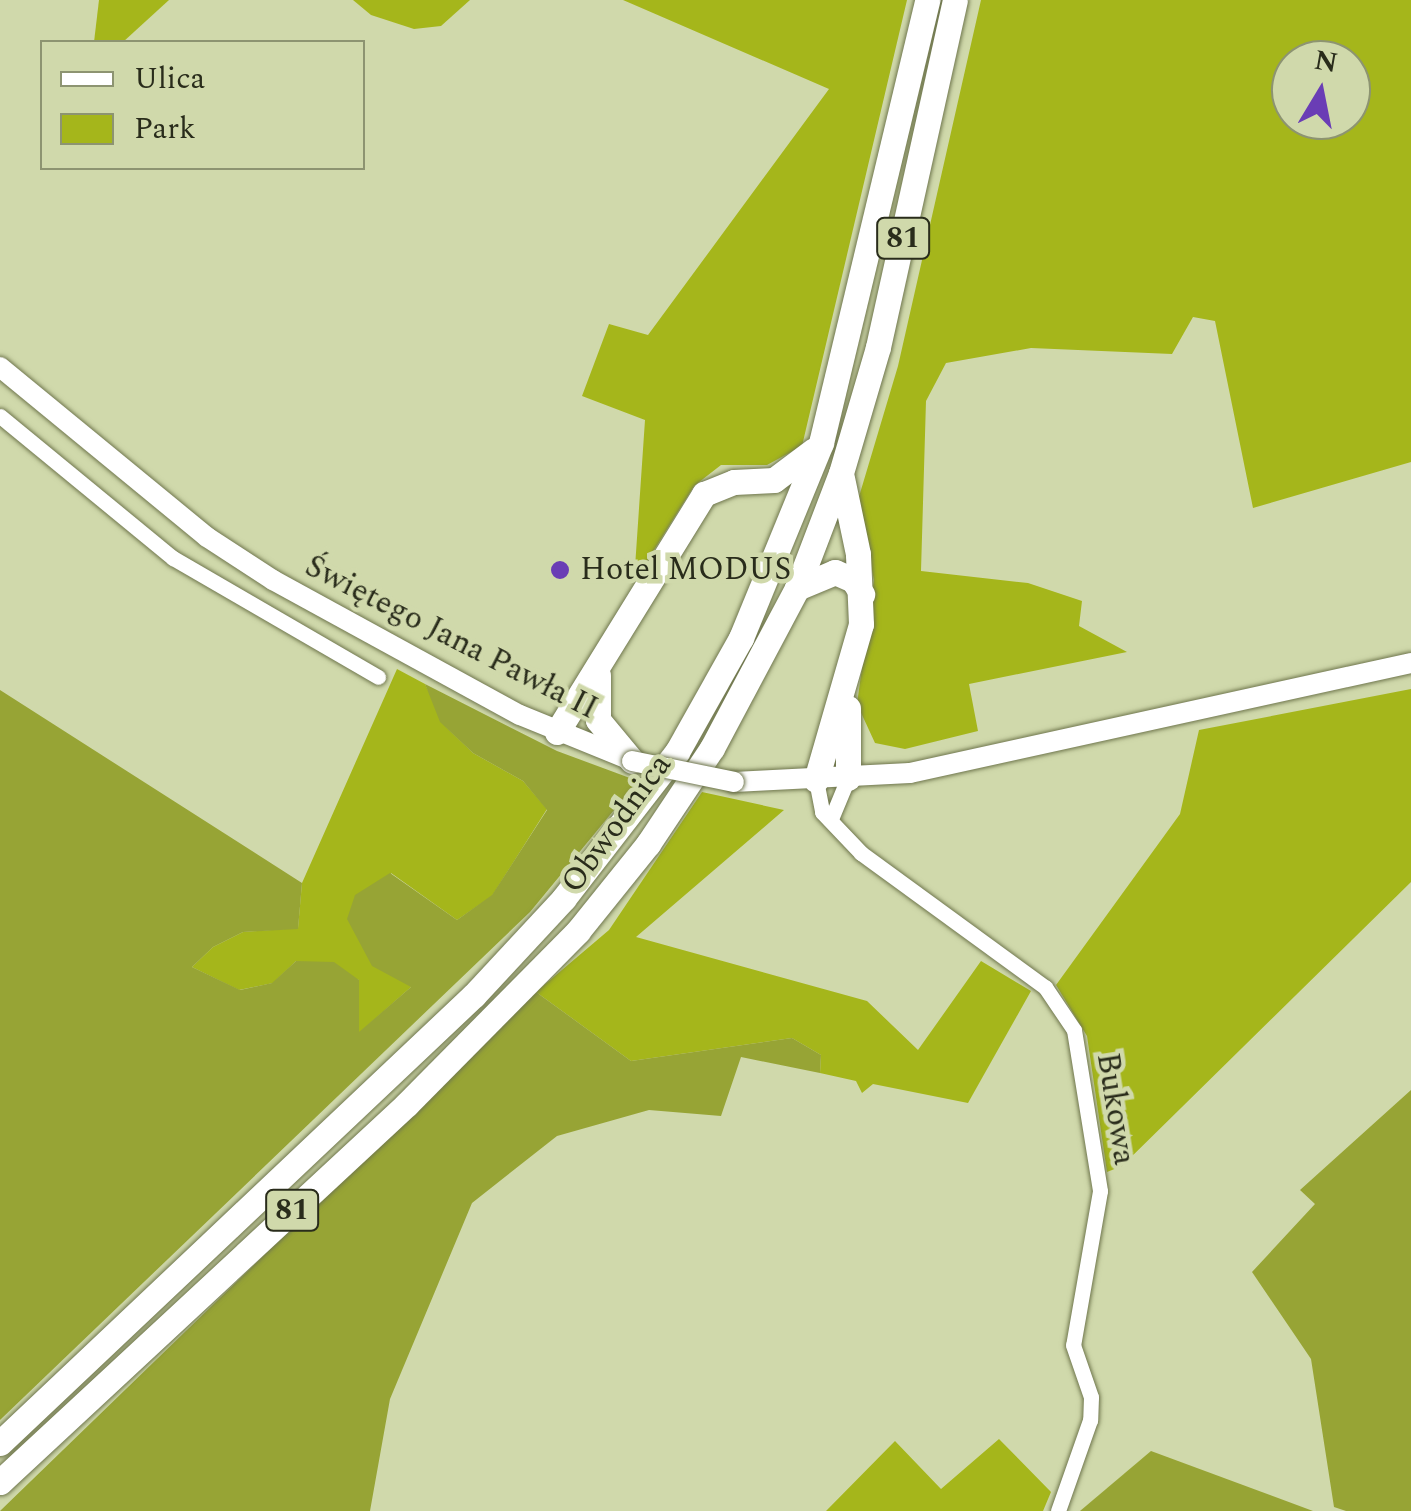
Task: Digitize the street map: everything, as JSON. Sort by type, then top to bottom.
[{"type":"main road","name":"Obwodnica","points":[[0,1442],[390,1079],[564,898],[677,752],[785,542],[821,443],[927,0]]},
{"type":"main road","name":"Obwodnica","points":[[0,1482],[407,1104],[578,932],[712,748],[797,588],[841,473],[878,346],[955,0]]},
{"type":"main road","points":[[557,732],[598,675],[704,494],[797,469],[821,443]]},
{"type":"main road","points":[[816,780],[847,688],[862,594],[841,473]]},
{"type":"main road","points":[[752,482],[770,495],[785,542]]},
{"type":"main road","points":[[797,588],[835,572],[854,580],[862,594]]},
{"type":"main road","points":[[598,675],[598,720],[632,761]]},
{"type":"main road","points":[[847,688],[848,778]]},
{"type":"street","name":"Świętego Jana Pawła II","points":[[0,366],[240,558],[557,732],[632,761],[734,782],[910,773],[1411,662]]},
{"type":"street","name":"Świętego Jana Pawła II","points":[[0,416],[173,558],[378,677]]},
{"type":"street","points":[[831,820],[848,778]]},
{"type":"street","name":"Bukowa","points":[[816,780],[815,801],[831,820],[919,899],[1045,987],[1074,1030],[1100,1191],[1073,1345],[1092,1397],[1090,1420],[1058,1511]]},
{"type":"green space","points":[[99,0],[169,0],[125,40],[94,40]]},
{"type":"green space","points":[[353,0],[470,0],[441,26],[414,29],[371,15]]},
{"type":"green space","points":[[623,0],[907,0],[802,446],[767,465],[721,465],[694,486],[634,582],[645,420],[582,396],[609,324],[648,335],[829,89]]},
{"type":"green space","points":[[981,0],[1411,0],[1411,462],[1253,508],[1215,321],[1193,317],[1172,354],[1031,348],[946,363],[926,401],[921,571],[1028,583],[1082,601],[1079,626],[1127,652],[969,684],[978,731],[905,749],[875,743],[857,704],[874,580],[858,500],[898,366]]},
{"type":"green space","points":[[397,669],[425,684],[446,727],[473,753],[523,781],[547,809],[492,896],[457,920],[391,873],[411,987],[359,1033],[359,980],[296,961],[273,983],[239,990],[192,967],[213,947],[243,932],[298,928],[302,883]]},
{"type":"green space","points":[[425,684],[557,751],[638,781],[530,912],[0,1420],[0,690],[302,883],[298,929],[243,932],[213,947],[192,967],[240,990],[272,983],[296,961],[334,962],[359,980],[359,1032],[411,987],[372,966],[347,919],[355,895],[390,873],[457,920],[492,895],[547,810],[523,781],[473,753],[440,722]]},
{"type":"green space","points":[[1411,689],[1411,882],[1122,1166],[1107,1172],[1087,1036],[1056,985],[1180,814],[1199,730]]},
{"type":"green space","points":[[702,792],[784,810],[636,937],[867,1001],[918,1050],[981,961],[1031,991],[968,1103],[873,1084],[862,1093],[856,1081],[820,1073],[821,1055],[792,1038],[631,1061],[536,992],[609,930]]},
{"type":"green space","points":[[536,992],[631,1061],[792,1038],[821,1055],[820,1073],[741,1057],[721,1116],[649,1110],[557,1136],[472,1203],[390,1399],[370,1511],[0,1511]]},
{"type":"green space","points":[[1411,1090],[1411,1511],[1346,1511],[1334,1507],[1311,1359],[1252,1272],[1315,1204],[1300,1190]]},
{"type":"green space","points":[[999,1439],[1051,1492],[1043,1511],[826,1511],[895,1441],[941,1489]]},
{"type":"green space","points":[[1151,1451],[1313,1511],[1080,1511]]},
{"type":"place","name":"Hotel MODUS","points":[[560,570]]}]
